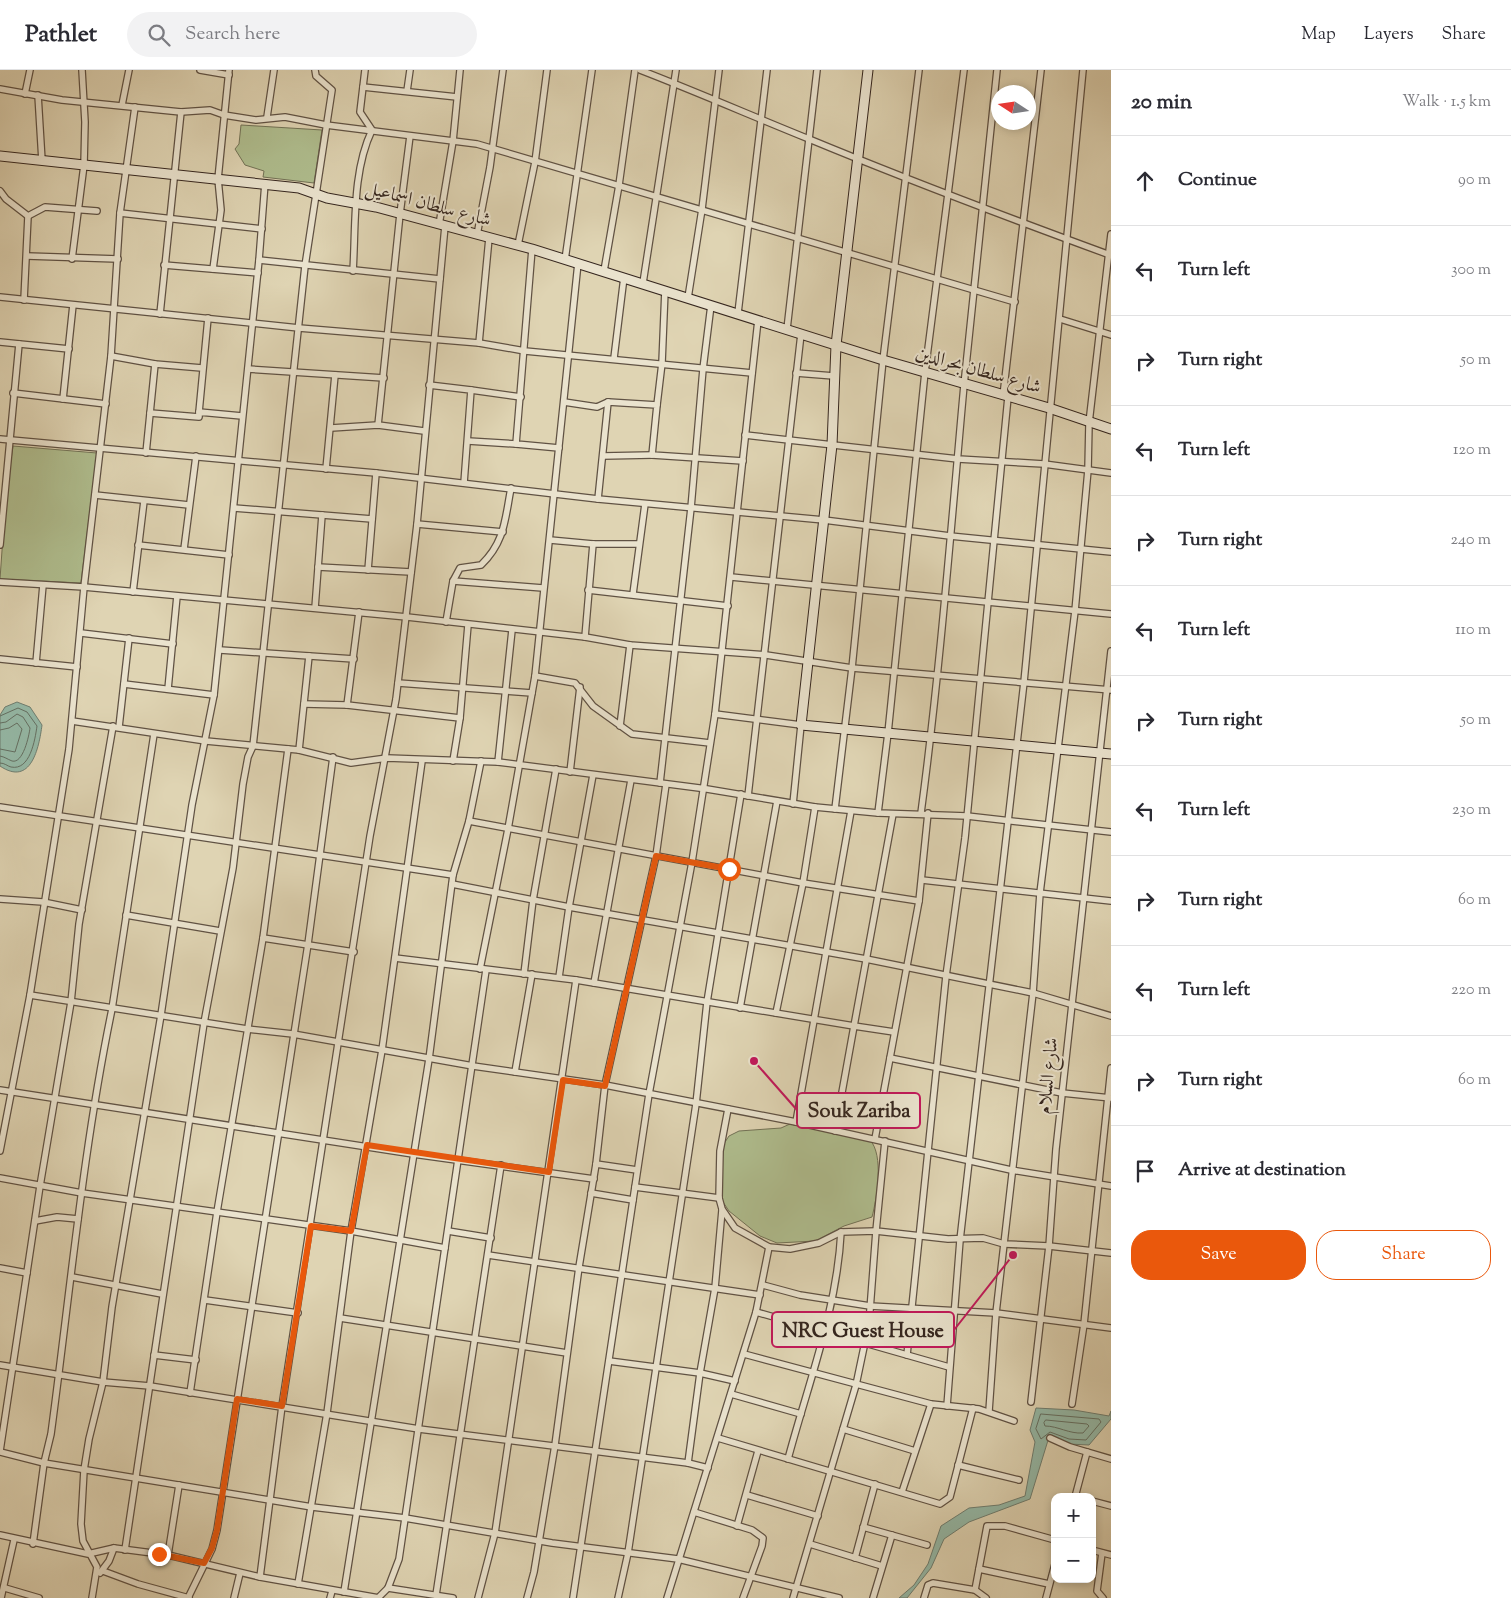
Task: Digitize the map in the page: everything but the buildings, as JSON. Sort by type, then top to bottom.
[{"type":"street","points":[[25,94],[30,70]]},
{"type":"street","points":[[72,259],[84,165],[85,122],[82,70]]},
{"type":"street","points":[[122,105],[129,70]]},
{"type":"street","points":[[200,70],[229,73],[218,179],[221,210],[213,270]]},
{"type":"street","points":[[267,117],[274,70]]},
{"type":"street","points":[[125,1550],[204,1023],[236,843],[243,784],[248,757],[254,746],[305,266],[332,90],[316,76],[315,70]]},
{"type":"street","points":[[365,70],[360,112],[372,130]]},
{"type":"street","points":[[407,91],[410,70]]},
{"type":"street","points":[[260,1577],[282,1406],[379,784],[387,758],[407,617],[440,279],[442,226],[460,70]]},
{"type":"street","points":[[477,235],[503,70]]},
{"type":"street","points":[[518,245],[535,162],[546,70]]},
{"type":"street","points":[[565,260],[592,70]]},
{"type":"street","points":[[604,271],[619,185],[635,70]]},
{"type":"street","points":[[640,70],[947,195],[1025,221],[1066,240],[1110,254]]},
{"type":"street","points":[[643,283],[676,70]]},
{"type":"street","points":[[688,298],[702,209],[719,70]]},
{"type":"street","points":[[738,313],[767,70]]},
{"type":"street","points":[[786,329],[817,70]]},
{"type":"street","points":[[793,804],[807,661],[832,445],[836,344],[868,70]]},
{"type":"street","points":[[835,809],[852,668],[883,360],[919,70]]},
{"type":"street","points":[[878,813],[895,671],[925,372],[964,70]]},
{"type":"street","points":[[921,813],[931,736],[964,384],[997,70]]},
{"type":"street","points":[[907,1355],[946,976],[959,886],[982,678],[1005,396],[1041,70]]},
{"type":"street","points":[[947,1406],[960,1240],[1024,682],[1083,70]]},
{"type":"street","points":[[363,87],[457,97]]},
{"type":"street","points":[[0,89],[83,102],[181,112],[210,110],[224,115],[256,120],[267,117],[285,118],[492,148],[749,223],[975,292],[1015,302]]},
{"type":"street","points":[[38,95],[42,161]]},
{"type":"street","points":[[0,1152],[30,995],[43,902],[59,816],[72,721],[84,587],[106,404],[115,308],[120,213],[135,107]]},
{"type":"street","points":[[160,314],[181,112]]},
{"type":"street","points":[[353,271],[357,203],[363,150],[372,130]]},
{"type":"street","points":[[378,426],[410,136]]},
{"type":"street","name":"شارع سلطان اسماعيل","points":[[0,156],[175,175],[264,182],[300,188],[316,195],[357,203],[532,249],[836,344]]},
{"type":"street","points":[[92,1598],[97,1577],[96,1564],[88,1554],[83,1540],[81,1524],[84,1470],[89,1439],[103,1382],[116,1284],[161,1015],[197,778],[214,695],[258,273],[264,182]]},
{"type":"street","points":[[0,192],[28,216]]},
{"type":"street","points":[[28,216],[45,207],[97,212]]},
{"type":"street","points":[[120,213],[262,229]]},
{"type":"street","points":[[24,300],[28,216]]},
{"type":"street","points":[[989,1411],[996,1312],[1032,993],[1040,893],[1075,611],[1088,470],[1089,422],[1111,234]]},
{"type":"street","points":[[479,344],[489,238]]},
{"type":"street","points":[[516,444],[526,351],[532,249]]},
{"type":"street","points":[[27,256],[118,260]]},
{"type":"street","points":[[259,260],[440,279]]},
{"type":"street","points":[[0,1535],[14,1540],[88,1554],[114,1548],[168,1555],[260,1577],[379,1598],[388,1588],[399,1559],[473,1066],[483,969],[494,893],[508,829],[535,676],[578,264]]},
{"type":"street","points":[[164,265],[258,273]]},
{"type":"street","points":[[614,358],[624,278]]},
{"type":"street","points":[[652,455],[662,363],[665,290]]},
{"type":"street","points":[[0,297],[298,328],[388,334],[568,356],[614,358],[752,373]]},
{"type":"street","points":[[63,399],[73,305]]},
{"type":"street","points":[[527,1598],[540,1541],[555,1445],[579,1267],[592,1193],[605,1086],[656,856],[663,784],[665,737],[692,508],[703,369],[711,305]]},
{"type":"street","points":[[150,413],[199,417],[208,318]]},
{"type":"street","points":[[1060,319],[1111,334]]},
{"type":"street","points":[[573,1598],[649,1094],[692,862],[715,714],[758,320]]},
{"type":"street","points":[[748,796],[766,655],[779,516],[801,334]]},
{"type":"street","points":[[0,342],[69,349]]},
{"type":"street","points":[[0,545],[2,489],[19,344]]},
{"type":"street","name":"شارع سلطان بحرالدين","points":[[836,344],[883,360],[1049,408],[1111,430]]},
{"type":"street","points":[[110,356],[155,364],[202,368]]},
{"type":"street","points":[[146,452],[155,364]]},
{"type":"street","points":[[248,369],[294,374],[384,378]]},
{"type":"street","points":[[796,373],[834,376]]},
{"type":"street","points":[[326,469],[335,375]]},
{"type":"street","points":[[429,385],[521,396]]},
{"type":"street","points":[[464,483],[471,390]]},
{"type":"street","points":[[13,392],[106,404]]},
{"type":"street","points":[[564,402],[597,407],[608,402],[658,405]]},
{"type":"street","points":[[598,499],[608,402]]},
{"type":"street","points":[[199,412],[242,416]]},
{"type":"street","points":[[331,428],[378,426],[424,431]]},
{"type":"street","points":[[745,436],[874,449],[958,460],[1044,464],[1111,473]]},
{"type":"street","points":[[0,439],[376,473],[598,499],[824,520],[908,532],[1111,552]]},
{"type":"street","points":[[468,441],[559,448]]},
{"type":"street","points":[[603,456],[652,455],[742,462]]},
{"type":"street","points":[[184,549],[196,456]]},
{"type":"street","points":[[368,570],[376,473]]},
{"type":"street","points":[[446,622],[453,581],[460,568],[481,565],[491,555],[503,532],[511,488]]},
{"type":"street","points":[[94,495],[189,505]]},
{"type":"street","points":[[134,592],[144,501]]},
{"type":"street","points":[[633,594],[645,504]]},
{"type":"street","points":[[234,508],[372,519]]},
{"type":"street","points":[[314,608],[322,515]]},
{"type":"street","points":[[417,524],[503,532]]},
{"type":"street","points":[[550,540],[593,544],[639,544]]},
{"type":"street","points":[[585,638],[593,544]]},
{"type":"street","points":[[138,545],[229,555]]},
{"type":"street","points":[[318,567],[411,572]]},
{"type":"street","points":[[731,577],[817,583],[944,599],[1111,614]]},
{"type":"street","points":[[453,581],[543,588]]},
{"type":"street","points":[[0,582],[84,587],[225,602],[359,612],[539,632],[630,645],[766,655],[852,668],[1109,690]]},
{"type":"street","points":[[36,663],[43,585]]},
{"type":"street","points":[[588,590],[728,606]]},
{"type":"street","points":[[168,690],[177,596]]},
{"type":"street","points":[[347,705],[359,612]]},
{"type":"street","points":[[453,761],[460,718],[468,625]]},
{"type":"street","points":[[498,762],[512,630]]},
{"type":"street","points":[[81,633],[173,644]]},
{"type":"street","points":[[129,638],[124,684],[82,910],[71,1002],[40,1186],[0,1452],[44,1463],[312,1507],[405,1518],[540,1541],[628,1554],[678,1559],[797,1586],[839,1598]]},
{"type":"street","points":[[620,726],[630,645]]},
{"type":"street","points":[[220,650],[264,655],[354,659]]},
{"type":"street","name":"شارع السلام","points":[[1030,1402],[1049,1246],[1062,1093],[1100,753],[1109,690],[1111,651]]},
{"type":"street","points":[[300,750],[309,656]]},
{"type":"street","points":[[0,659],[77,667]]},
{"type":"street","points":[[535,676],[572,682],[580,687],[593,706],[632,734],[710,743]]},
{"type":"street","points":[[398,683],[532,693]]},
{"type":"street","points":[[124,684],[214,695]]},
{"type":"street","points":[[570,772],[580,687]]},
{"type":"street","points":[[304,704],[347,705],[460,718]]},
{"type":"street","points":[[715,714],[845,730],[931,736],[1111,754]]},
{"type":"street","points":[[72,721],[206,741],[288,748],[333,757],[351,763],[387,758],[422,761],[498,762],[704,788],[815,807],[893,814],[928,813],[967,816],[1111,832]]},
{"type":"street","points":[[33,1544],[44,1463],[51,1434],[57,1374],[72,1277],[78,1219],[141,827],[154,734]]},
{"type":"street","points":[[190,1393],[217,1212],[263,938],[288,748]]},
{"type":"street","points":[[103,1571],[138,1584],[188,1598],[215,1540],[308,944],[333,757]]},
{"type":"street","points":[[298,1584],[327,1413],[351,1231],[382,1050],[409,868],[422,761]]},
{"type":"street","points":[[344,1592],[358,1512],[370,1420],[430,1059],[440,964],[453,875],[469,821],[481,761]]},
{"type":"street","points":[[524,974],[533,900],[556,769]]},
{"type":"street","points":[[559,977],[592,775]]},
{"type":"street","points":[[594,982],[605,913],[631,780]]},
{"type":"street","points":[[618,1598],[628,1554],[654,1368],[696,1104],[707,1002],[740,794]]},
{"type":"street","points":[[740,1008],[777,802]]},
{"type":"street","points":[[0,807],[453,875]]},
{"type":"street","points":[[776,1013],[803,883],[815,807]]},
{"type":"street","points":[[796,1122],[851,811]]},
{"type":"street","points":[[875,1139],[919,901],[928,813]]},
{"type":"street","points":[[835,1131],[893,814]]},
{"type":"street","points":[[469,821],[803,883],[919,901]]},
{"type":"street","points":[[922,880],[959,886],[1111,901]]},
{"type":"street","points":[[452,884],[569,907],[791,945],[906,967],[1032,993],[1111,1016]]},
{"type":"street","points":[[0,899],[43,902],[82,910]]},
{"type":"street","points":[[126,915],[220,931]]},
{"type":"street","points":[[263,938],[354,952]]},
{"type":"street","points":[[395,958],[594,982],[740,1008],[894,1032]]},
{"type":"street","points":[[515,1072],[532,974]]},
{"type":"street","points":[[478,1598],[495,1533],[507,1441],[563,1080],[576,980]]},
{"type":"street","points":[[30,995],[247,1030],[293,1034],[430,1059],[605,1086],[796,1122],[1011,1170],[1111,1186]]},
{"type":"street","points":[[890,1058],[1062,1093],[1110,1098]]},
{"type":"street","points":[[1072,1404],[1084,1324],[1110,1098],[1111,1068]]},
{"type":"street","points":[[0,1090],[367,1145],[413,1154],[594,1178]]},
{"type":"street","points":[[688,1463],[700,1373],[715,1288],[722,1210],[719,1198],[720,1151],[728,1109]]},
{"type":"street","points":[[793,1598],[856,1385],[866,1343],[885,1141]]},
{"type":"street","points":[[596,1164],[637,1170]]},
{"type":"street","points":[[436,1595],[501,1165]]},
{"type":"street","points":[[0,1178],[82,1193],[351,1231],[445,1248]]},
{"type":"street","points":[[635,1187],[719,1198]]},
{"type":"street","points":[[592,1193],[633,1200]]},
{"type":"street","points":[[722,1210],[735,1228],[768,1247],[790,1249],[806,1247],[841,1232],[876,1231],[960,1240],[983,1238],[1004,1244],[1049,1246],[1111,1253]]},
{"type":"street","points":[[35,1221],[57,1217],[78,1219]]},
{"type":"street","points":[[448,1231],[491,1238]]},
{"type":"street","points":[[788,1459],[800,1414],[814,1374],[832,1300],[839,1264],[841,1232]]},
{"type":"street","points":[[667,1598],[744,1354],[763,1285],[768,1247]]},
{"type":"street","points":[[488,1255],[760,1295]]},
{"type":"street","points":[[0,1268],[27,1273]]},
{"type":"street","points":[[72,1277],[162,1294]]},
{"type":"street","points":[[763,1285],[870,1306],[996,1312],[1111,1328]]},
{"type":"street","points":[[205,1300],[298,1313]]},
{"type":"street","points":[[756,1312],[950,1367]]},
{"type":"street","points":[[340,1318],[432,1334],[567,1353]]},
{"type":"street","points":[[744,1354],[930,1404],[989,1411],[1014,1421]]},
{"type":"street","points":[[154,1355],[196,1360]]},
{"type":"street","points":[[609,1361],[700,1373],[735,1381]]},
{"type":"street","points":[[0,1365],[103,1382],[150,1386],[507,1441],[555,1445],[688,1463],[708,1468]]},
{"type":"street","points":[[731,1394],[800,1414]]},
{"type":"street","points":[[902,1492],[930,1404]]},
{"type":"street","points":[[718,1438],[758,1451],[830,1470],[935,1504],[945,1503],[950,1497],[973,1408]]},
{"type":"street","points":[[842,1429],[915,1451]]},
{"type":"street","points":[[1050,1438],[1111,1458]]},
{"type":"street","points":[[738,1526],[748,1495],[758,1451]]},
{"type":"street","points":[[1076,1493],[1088,1452]]},
{"type":"street","points":[[958,1465],[1019,1480]]},
{"type":"street","points":[[855,1558],[874,1484]]},
{"type":"street","points":[[168,1555],[179,1485]]},
{"type":"street","points":[[748,1495],[818,1516]]},
{"type":"street","points":[[1096,1503],[1111,1506]]},
{"type":"street","points":[[694,1512],[756,1531],[762,1538],[762,1546],[743,1598]]},
{"type":"street","points":[[975,1590],[986,1529],[990,1525],[1020,1530],[1051,1539]]},
{"type":"street","points":[[863,1527],[927,1545]]},
{"type":"street","points":[[872,1598],[892,1535]]},
{"type":"street","points":[[2,1598],[14,1540]]},
{"type":"street","points":[[810,1544],[882,1566]]},
{"type":"street","points":[[97,1577],[103,1571],[114,1548]]},
{"type":"street","points":[[1096,1551],[1111,1555]]},
{"type":"street","points":[[1102,1553],[1097,1591],[1103,1598]]},
{"type":"street","points":[[979,1569],[1049,1584]]},
{"type":"street","points":[[234,1598],[240,1572]]},
{"type":"street","points":[[1046,1598],[1051,1577]]},
{"type":"street","points":[[924,1598],[928,1585],[933,1583],[975,1590],[986,1598]]},
{"type":"street","points":[[5,1588],[39,1598]]},
{"type":"street","points":[[388,1588],[453,1598]]},
{"type":"street","points":[[330,1598],[332,1591]]},
{"type":"shaded area","points":[[241,125],[322,130],[314,183],[263,177],[264,171],[245,165],[235,149],[239,144]]},
{"type":"shaded area","points":[[13,446],[97,453],[81,583],[0,579],[6,494]]},
{"type":"shaded area","points":[[790,1124],[870,1140],[877,1156],[878,1166],[876,1199],[872,1217],[844,1226],[815,1241],[777,1243],[760,1236],[729,1211],[721,1199],[723,1145],[729,1136],[739,1131],[781,1128]]},
{"type":"water","points":[[17,702],[30,707],[42,725],[36,754],[32,762],[19,772],[0,766],[0,715],[5,707]]},
{"type":"water","points":[[1036,1408],[1074,1410],[1109,1416],[1111,1411],[1111,1419],[1089,1445],[1068,1444],[1049,1437],[1030,1499],[969,1522],[944,1539],[931,1568],[907,1598],[899,1598],[914,1585],[928,1564],[941,1526],[969,1508],[999,1505],[1025,1496],[1035,1442],[1030,1430]]},
{"type":"place","name":"Souk Zariba","points":[[754,1061]]},
{"type":"place","name":"NRC Guest House","points":[[1013,1255]]},
{"type":"route","points":[[159,1554],[204,1563],[212,1548],[217,1530],[237,1399],[282,1406],[311,1226],[351,1231],[367,1145],[413,1154],[549,1172],[563,1080],[605,1086],[656,856],[729,869]]}]
